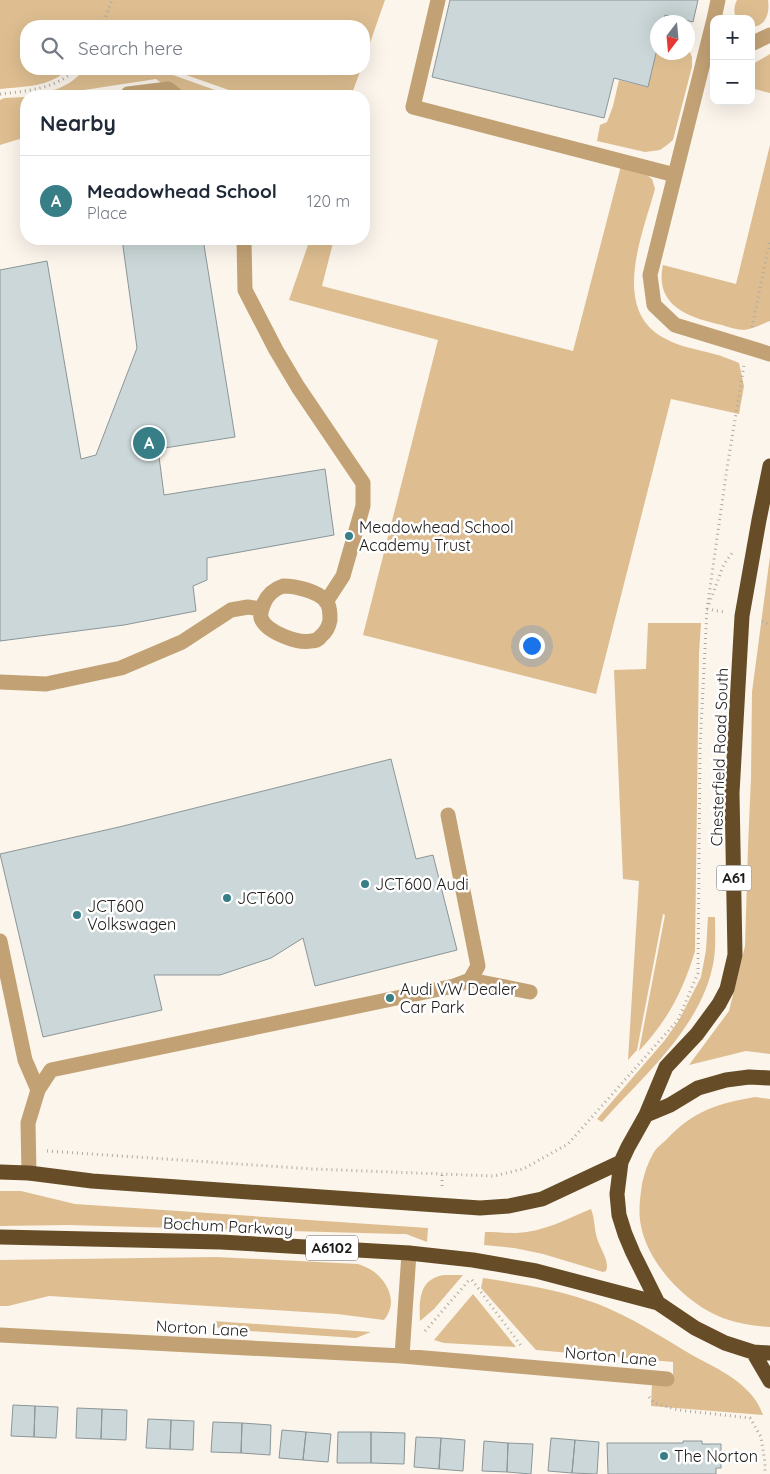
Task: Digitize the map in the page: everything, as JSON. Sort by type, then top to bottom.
[{"type":"highway","name":"Chesterfield Road South","points":[[658,1303],[633,1253],[619,1216],[617,1194],[621,1162],[646,1115],[666,1067],[697,1034],[719,1004],[727,989],[735,955],[732,793],[742,616],[758,520],[770,466]]},
{"type":"highway","points":[[646,1115],[670,1105],[698,1088],[726,1080],[750,1077],[770,1078]]},
{"type":"highway","points":[[0,1172],[29,1173],[92,1181],[480,1208],[509,1206],[542,1198],[621,1162]]},
{"type":"highway","name":"Bochum Parkway","points":[[0,1237],[221,1242],[409,1253],[473,1260],[536,1271],[658,1303]]},
{"type":"highway","points":[[658,1303],[695,1328],[725,1343],[753,1352],[770,1353]]},
{"type":"highway","points":[[753,1352],[770,1381]]},
{"type":"street","points":[[438,0],[413,107],[675,175]]},
{"type":"street","points":[[715,15],[718,0]]},
{"type":"street","points":[[755,42],[770,35]]},
{"type":"street","points":[[710,50],[675,175],[650,276],[654,305],[675,325],[770,354]]},
{"type":"street","points":[[244,245],[245,290],[276,350],[298,387],[363,483],[363,506],[343,576],[326,602]]},
{"type":"street","points":[[283,586],[293,586],[307,590],[326,602],[330,611],[330,622],[326,632],[310,642],[287,638],[273,632],[261,618],[261,609],[266,598],[275,589],[283,586]]},
{"type":"street","points":[[0,682],[46,684],[121,668],[182,642],[231,610],[248,607],[261,609]]},
{"type":"street","points":[[448,814],[478,966],[470,980]]},
{"type":"street","points":[[0,941],[25,1060],[38,1090]]},
{"type":"street","points":[[29,1173],[28,1123],[38,1090],[51,1070],[454,986],[470,980],[530,992]]},
{"type":"street","points":[[402,1356],[409,1253]]},
{"type":"street","name":"Norton Lane","points":[[0,1334],[402,1356],[667,1378]]},
{"type":"path","points":[[104,20],[112,0]]},
{"type":"path","points":[[35,90],[53,85],[69,75]]},
{"type":"path","points":[[0,94],[20,92]]},
{"type":"path","points":[[29,1151],[313,1169],[494,1176],[523,1169],[568,1144],[678,1020],[698,973],[700,748],[707,609],[727,468],[747,348],[770,240]]},
{"type":"path","points":[[758,619],[770,625]]},
{"type":"path","points":[[442,1174],[442,1205]]},
{"type":"path","points":[[402,1356],[471,1278],[538,1368]]},
{"type":"path","points":[[633,1376],[654,1403],[678,1410],[750,1418],[761,1437],[765,1474]]},
{"type":"shaded area","points":[[0,0],[385,0],[370,43],[370,20],[20,20],[20,75],[61,75],[45,83],[0,89]]},
{"type":"shaded area","points":[[737,0],[768,0],[766,18],[760,25],[755,26],[755,15],[735,15]]},
{"type":"shaded area","points":[[770,54],[770,93],[755,89],[755,63]]},
{"type":"shaded area","points":[[653,60],[692,60],[692,67],[673,140],[660,150],[645,152],[597,141],[600,125],[607,122],[613,106],[619,80],[647,87]]},
{"type":"shaded area","points":[[78,75],[173,75],[215,90],[171,90],[156,79],[84,90],[54,90],[72,81]]},
{"type":"shaded area","points":[[186,75],[359,75],[353,90],[229,90]]},
{"type":"shaded area","points":[[20,97],[20,139],[0,145],[0,100]]},
{"type":"shaded area","points":[[770,145],[770,321],[751,329],[742,330],[686,314],[669,300],[664,291],[662,279],[663,265],[736,284]]},
{"type":"shaded area","points":[[621,166],[647,175],[652,179],[655,189],[638,248],[635,269],[634,290],[638,309],[648,325],[664,338],[682,346],[739,363],[744,386],[739,414],[671,399],[596,694],[363,635],[438,340],[289,300],[308,245],[332,245],[322,286],[573,351]]},
{"type":"shaded area","points":[[770,556],[770,1054],[746,1051],[689,1065],[729,1011],[745,946],[752,692]]},
{"type":"shaded area","points":[[648,623],[701,623],[695,951],[680,992],[658,1028],[639,1051],[665,915],[663,914],[637,1050],[628,1060],[639,881],[623,879],[614,670],[646,669]]},
{"type":"shaded area","points":[[708,917],[715,917],[715,954],[708,983],[698,1006],[670,1048],[602,1122],[597,1119],[665,1040],[679,1020],[701,977],[706,950]]},
{"type":"shaded area","points":[[755,1097],[770,1099],[770,1327],[730,1321],[705,1309],[681,1291],[659,1267],[651,1254],[645,1240],[640,1216],[643,1180],[648,1164],[657,1148],[677,1129],[697,1115],[730,1102]]},
{"type":"shaded area","points":[[0,1191],[21,1191],[75,1204],[428,1228],[427,1242],[406,1234],[68,1225],[0,1226]]},
{"type":"shaded area","points":[[591,1209],[597,1237],[607,1264],[606,1271],[603,1272],[543,1254],[514,1248],[484,1245],[485,1232],[527,1232],[555,1224]]},
{"type":"shaded area","points":[[216,1257],[358,1264],[373,1271],[387,1287],[391,1300],[388,1314],[384,1320],[337,1314],[49,1296],[8,1306],[0,1306],[0,1260]]},
{"type":"shaded area","points":[[463,1275],[434,1309],[420,1321],[420,1305],[425,1285],[436,1277]]},
{"type":"shaded area","points":[[483,1278],[556,1291],[598,1304],[622,1315],[734,1379],[754,1398],[763,1415],[651,1406],[652,1382],[673,1383],[673,1362],[536,1350],[481,1288]]},
{"type":"shaded area","points":[[473,1294],[516,1347],[444,1343],[434,1340]]},
{"type":"shaded area","points":[[213,1321],[371,1332],[356,1338],[220,1329],[214,1325]]},
{"type":"building","points":[[450,0],[698,0],[695,15],[650,15],[650,60],[654,60],[648,87],[614,78],[604,118],[432,77]]},
{"type":"building","points":[[123,245],[204,245],[235,437],[158,449],[164,495],[325,469],[334,535],[207,558],[207,580],[193,586],[196,611],[124,625],[0,641],[0,270],[47,261],[81,459],[96,455],[137,348]]},
{"type":"building","name":"JCT600","points":[[391,759],[416,859],[433,855],[457,950],[315,986],[303,938],[271,958],[220,975],[154,975],[162,1010],[43,1037],[0,854],[119,827]]},
{"type":"building","points":[[13,1405],[35,1406],[34,1437],[11,1436]]},
{"type":"building","points":[[35,1406],[58,1407],[56,1438],[34,1437]]},
{"type":"building","points":[[77,1408],[102,1409],[101,1439],[76,1438]]},
{"type":"building","points":[[102,1409],[127,1410],[126,1440],[101,1439]]},
{"type":"building","points":[[148,1419],[171,1420],[170,1449],[146,1448]]},
{"type":"building","points":[[171,1420],[194,1421],[193,1450],[170,1449]]},
{"type":"building","points":[[213,1422],[242,1423],[241,1453],[211,1452]]},
{"type":"building","points":[[242,1423],[271,1425],[270,1455],[241,1453]]},
{"type":"building","points":[[282,1430],[306,1432],[303,1460],[279,1458]]},
{"type":"building","points":[[306,1432],[331,1434],[328,1462],[303,1460]]},
{"type":"building","points":[[338,1432],[371,1432],[371,1463],[337,1463]]},
{"type":"building","points":[[371,1432],[405,1433],[404,1464],[371,1463]]},
{"type":"building","points":[[416,1437],[441,1438],[439,1469],[414,1467]]},
{"type":"building","points":[[441,1438],[465,1440],[463,1471],[439,1469]]},
{"type":"building","points":[[551,1438],[575,1440],[572,1473],[548,1471]]},
{"type":"building","points":[[575,1440],[599,1442],[597,1474],[572,1473]]},
{"type":"building","points":[[484,1441],[508,1443],[507,1472],[482,1471]]},
{"type":"building","name":"The Norton","points":[[683,1441],[721,1444],[721,1468],[716,1468],[716,1474],[608,1474],[607,1443],[683,1443]]},
{"type":"building","points":[[508,1443],[533,1444],[531,1474],[507,1472]]},
{"type":"place","name":"Meadowhead School","points":[[149,443]]},
{"type":"place","name":"Meadowhead School Academy Trust","points":[[349,536]]},
{"type":"place","name":"JCT600 Audi","points":[[365,884]]},
{"type":"place","name":"JCT600","points":[[227,898]]},
{"type":"place","name":"JCT600 Volkswagen","points":[[77,915]]},
{"type":"place","name":"Audi VW Dealer Car Park","points":[[390,998]]},
{"type":"place","name":"The Norton","points":[[664,1456]]}]
